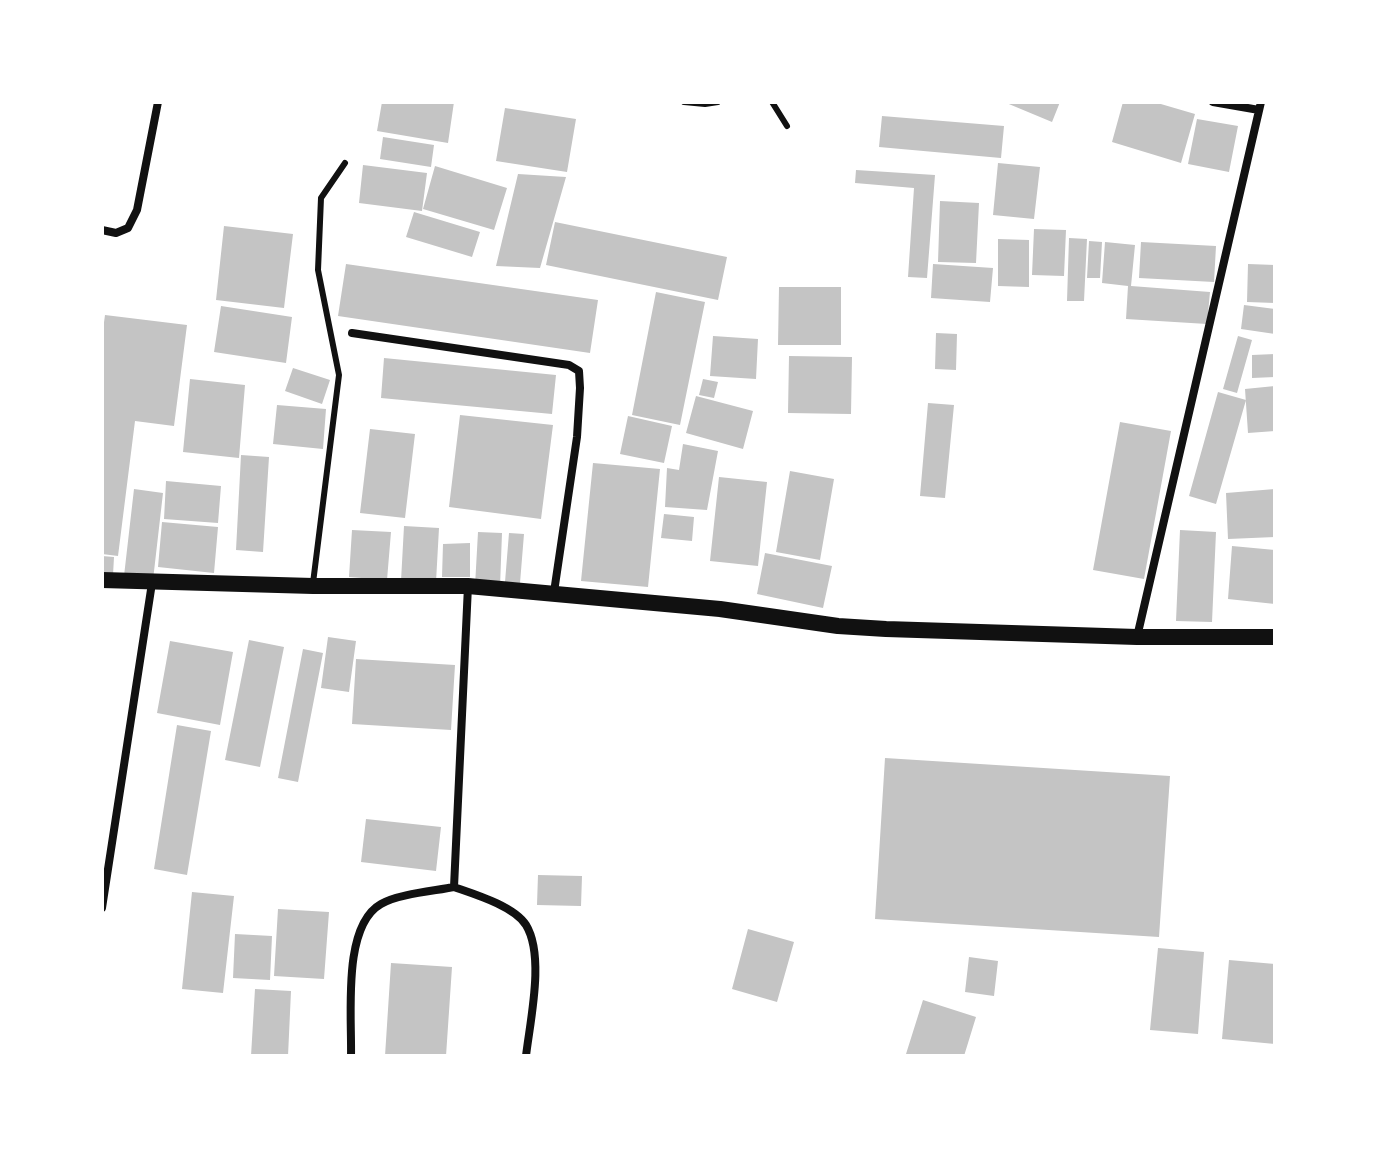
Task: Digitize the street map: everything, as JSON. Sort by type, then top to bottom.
[{"type":"main road","points":[[102,580],[313,586],[468,586],[720,609],[838,626],[1137,637],[1275,637]]},
{"type":"street","points":[[102,230],[116,233],[128,228],[137,210],[158,102]]},
{"type":"street","points":[[1137,637],[1260,106],[1213,102]]},
{"type":"street","points":[[352,333],[569,365],[579,371],[577,437],[554,592]]},
{"type":"street","points":[[102,908],[104,874],[152,583]]},
{"type":"street","points":[[454,887],[468,586]]},
{"type":"street","points":[[351,1056],[354,948],[359,929],[369,912],[384,901],[454,887],[506,909],[525,924],[535,964],[526,1056]]},
{"type":"lane","points":[[684,102],[718,102]]},
{"type":"lane","points":[[772,102],[787,126]]},
{"type":"lane","points":[[313,586],[339,375],[318,270],[321,198],[345,163]]},
{"type":"building","points":[[382,102],[454,102],[448,143],[377,131]]},
{"type":"building","points":[[1004,102],[1060,102],[1052,122]]},
{"type":"building","points":[[1123,102],[1154,102],[1195,114],[1181,163],[1112,142]]},
{"type":"building","points":[[505,108],[576,119],[567,172],[496,161]]},
{"type":"building","points":[[882,116],[1004,126],[1001,158],[879,147]]},
{"type":"building","points":[[1197,119],[1238,126],[1229,172],[1188,164]]},
{"type":"building","points":[[383,137],[434,145],[431,167],[380,159]]},
{"type":"building","points":[[998,163],[1040,167],[1034,219],[993,215]]},
{"type":"building","points":[[363,165],[427,173],[422,211],[359,203]]},
{"type":"building","points":[[435,166],[507,188],[494,230],[423,209]]},
{"type":"building","points":[[856,170],[935,175],[927,278],[908,277],[914,188],[855,183]]},
{"type":"building","points":[[518,174],[566,177],[540,268],[496,266]]},
{"type":"building","points":[[940,201],[979,203],[976,263],[938,262]]},
{"type":"building","points":[[414,212],[480,232],[472,257],[406,237]]},
{"type":"building","points":[[555,222],[727,257],[718,300],[546,265]]},
{"type":"building","points":[[224,226],[293,234],[284,308],[216,300]]},
{"type":"building","points":[[1034,229],[1066,230],[1064,276],[1032,275]]},
{"type":"building","points":[[1069,238],[1087,239],[1084,301],[1067,301]]},
{"type":"building","points":[[998,239],[1029,240],[1029,287],[998,286]]},
{"type":"building","points":[[1089,241],[1102,242],[1100,278],[1087,278]]},
{"type":"building","points":[[1105,242],[1135,245],[1131,286],[1210,292],[1207,324],[1126,319],[1128,286],[1102,283]]},
{"type":"building","points":[[1141,242],[1216,246],[1214,282],[1139,278]]},
{"type":"building","points":[[346,264],[598,300],[590,353],[338,316]]},
{"type":"building","points":[[933,264],[993,268],[990,302],[931,298]]},
{"type":"building","points":[[1248,264],[1275,265],[1275,303],[1247,302]]},
{"type":"building","points":[[779,287],[841,287],[841,345],[778,345]]},
{"type":"building","points":[[656,292],[705,302],[680,425],[632,415]]},
{"type":"building","points":[[1244,305],[1275,309],[1275,334],[1241,329]]},
{"type":"building","points":[[221,306],[292,317],[286,363],[214,352]]},
{"type":"building","points":[[105,315],[187,325],[174,426],[135,421],[118,556],[102,554],[102,337]]},
{"type":"building","points":[[936,333],[957,334],[956,370],[935,369]]},
{"type":"building","points":[[713,336],[758,339],[756,379],[710,376]]},
{"type":"building","points":[[1238,336],[1252,340],[1237,393],[1223,389]]},
{"type":"building","points":[[1275,354],[1275,377],[1252,378],[1252,355]]},
{"type":"building","points":[[789,356],[852,357],[851,414],[788,413]]},
{"type":"building","points":[[384,358],[556,375],[552,414],[381,398]]},
{"type":"building","points":[[293,368],[330,380],[322,404],[285,391]]},
{"type":"building","points":[[190,379],[245,385],[239,458],[183,452]]},
{"type":"building","points":[[703,379],[718,382],[714,398],[699,395]]},
{"type":"building","points":[[1275,386],[1275,431],[1248,433],[1245,389]]},
{"type":"building","points":[[1218,392],[1246,400],[1216,504],[1189,496]]},
{"type":"building","points":[[696,396],[753,411],[743,449],[686,433]]},
{"type":"building","points":[[928,403],[954,405],[945,498],[920,496]]},
{"type":"building","points":[[277,405],[326,409],[323,449],[273,444]]},
{"type":"building","points":[[460,415],[553,425],[541,519],[449,507]]},
{"type":"building","points":[[628,416],[672,426],[664,463],[620,454]]},
{"type":"building","points":[[1120,422],[1171,431],[1144,579],[1093,570]]},
{"type":"building","points":[[370,429],[415,434],[405,518],[360,513]]},
{"type":"building","points":[[683,444],[718,451],[707,510],[665,507],[667,468],[679,470]]},
{"type":"building","points":[[241,455],[269,457],[263,552],[236,550]]},
{"type":"building","points":[[593,463],[660,469],[648,587],[581,581]]},
{"type":"building","points":[[790,471],[834,479],[820,560],[776,552]]},
{"type":"building","points":[[719,477],[767,482],[758,566],[710,561]]},
{"type":"building","points":[[166,481],[221,486],[218,523],[164,519]]},
{"type":"building","points":[[134,489],[163,493],[153,580],[124,576]]},
{"type":"building","points":[[1275,489],[1275,537],[1228,539],[1226,493]]},
{"type":"building","points":[[664,514],[694,517],[692,541],[661,538]]},
{"type":"building","points":[[162,522],[218,527],[214,573],[158,567]]},
{"type":"building","points":[[404,526],[439,528],[436,582],[401,581]]},
{"type":"building","points":[[352,530],[391,532],[387,580],[349,577]]},
{"type":"building","points":[[1180,530],[1216,532],[1212,622],[1176,621]]},
{"type":"building","points":[[478,532],[502,533],[500,587],[475,586]]},
{"type":"building","points":[[509,533],[524,534],[520,583],[505,582]]},
{"type":"building","points":[[470,543],[470,577],[442,577],[443,544]]},
{"type":"building","points":[[1232,546],[1275,550],[1275,604],[1228,599]]},
{"type":"building","points":[[765,553],[832,566],[823,608],[757,594]]},
{"type":"building","points":[[102,556],[114,557],[113,575],[102,574]]},
{"type":"building","points":[[328,637],[356,641],[349,692],[321,688]]},
{"type":"building","points":[[249,640],[284,647],[260,767],[225,760]]},
{"type":"building","points":[[170,641],[233,652],[220,725],[157,713]]},
{"type":"building","points":[[303,649],[323,653],[298,782],[278,778]]},
{"type":"building","points":[[356,659],[455,665],[451,730],[352,724]]},
{"type":"building","points":[[177,725],[211,731],[187,875],[154,869]]},
{"type":"building","points":[[885,758],[1170,776],[1159,937],[875,919]]},
{"type":"building","points":[[366,819],[441,827],[436,871],[361,862]]},
{"type":"building","points":[[538,875],[582,876],[581,906],[537,905]]},
{"type":"building","points":[[192,892],[234,896],[223,993],[182,989]]},
{"type":"building","points":[[278,909],[329,912],[324,979],[274,976]]},
{"type":"building","points":[[748,929],[794,942],[777,1002],[732,989]]},
{"type":"building","points":[[235,934],[272,936],[270,980],[233,978]]},
{"type":"building","points":[[1158,948],[1204,952],[1198,1034],[1150,1030]]},
{"type":"building","points":[[969,957],[998,961],[994,996],[965,992]]},
{"type":"building","points":[[1229,960],[1275,964],[1275,1044],[1222,1039]]},
{"type":"building","points":[[391,963],[452,967],[446,1056],[385,1056]]},
{"type":"building","points":[[255,989],[291,991],[288,1056],[251,1056]]},
{"type":"building","points":[[923,1000],[976,1017],[964,1056],[906,1054]]}]
